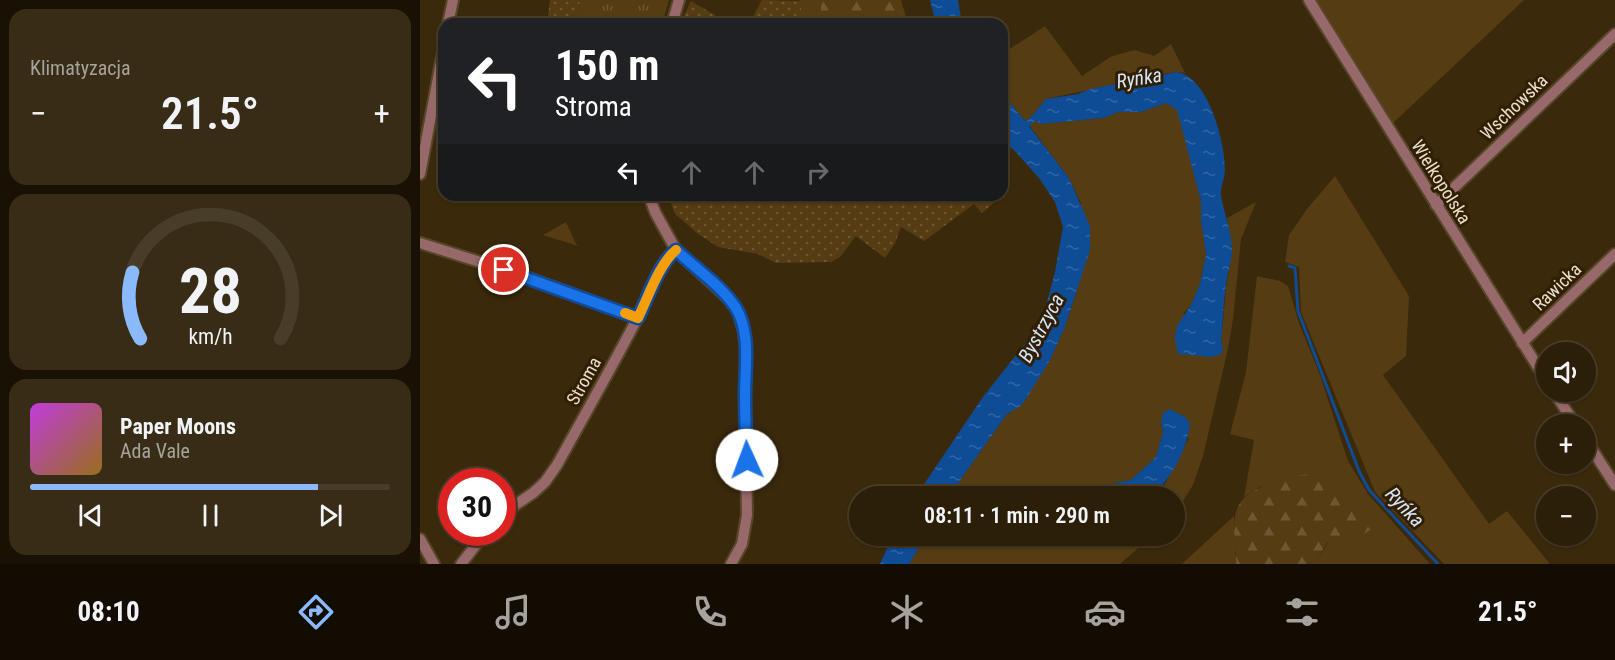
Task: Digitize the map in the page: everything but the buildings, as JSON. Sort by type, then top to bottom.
[{"type":"street","points":[[449,18],[453,0]]},
{"type":"street","points":[[674,18],[679,0]]},
{"type":"street","name":"Wielkopolska","points":[[1309,0],[1536,365]]},
{"type":"street","name":"Wschowska","points":[[1436,205],[1615,34]]},
{"type":"street","points":[[420,174],[438,78]]},
{"type":"street","points":[[651,201],[676,250],[728,298],[738,311],[744,332],[747,515],[742,544],[731,564]]},
{"type":"street","points":[[420,243],[518,274],[638,318]]},
{"type":"street","name":"Stroma","points":[[516,505],[545,482],[557,465],[638,318],[661,269],[676,250]]},
{"type":"street","name":"Rawicka","points":[[1522,343],[1615,254]]},
{"type":"street","points":[[1596,456],[1615,485]]},
{"type":"street","points":[[420,539],[434,564]]},
{"type":"street","points":[[461,564],[475,546]]},
{"type":"green space","points":[[550,0],[580,0],[577,18],[548,18]]},
{"type":"green space","points":[[580,0],[669,0],[664,18],[577,18]]},
{"type":"green space","points":[[762,0],[801,1],[801,18],[752,18]]},
{"type":"green space","points":[[798,0],[821,0],[821,15],[823,18],[801,18],[801,1]]},
{"type":"green space","points":[[821,0],[901,0],[906,18],[823,18],[821,15]]},
{"type":"green space","points":[[1314,0],[1524,0],[1392,124]]},
{"type":"green space","points":[[691,1],[720,18],[683,18]]},
{"type":"green space","points":[[1045,26],[1082,76],[1112,56],[1135,50],[1154,56],[1171,44],[1185,73],[1163,74],[1046,99],[1025,121],[1008,100],[1008,50]]},
{"type":"green space","points":[[1166,103],[1178,110],[1201,201],[1206,254],[1200,284],[1192,303],[1183,314],[1223,348],[1221,341],[1232,250],[1227,218],[1256,202],[1241,239],[1228,349],[1203,456],[1193,485],[1185,498],[1185,486],[1163,486],[1188,440],[1185,417],[1170,409],[1161,423],[1163,432],[1156,457],[1131,480],[1101,486],[956,486],[1007,414],[1049,362],[1065,327],[1077,291],[1081,203],[1069,178],[1029,125],[1035,121],[1041,124],[1103,118],[1119,112],[1141,112]]},
{"type":"green space","points":[[1335,176],[1409,296],[1406,356],[1383,375],[1489,524],[1507,511],[1550,564],[1444,564],[1375,492],[1301,312],[1299,267],[1285,262],[1289,235]]},
{"type":"green space","points":[[670,201],[996,201],[982,213],[974,204],[924,241],[901,227],[895,243],[885,258],[856,236],[840,257],[831,262],[776,263],[758,254],[718,247],[675,214]]},
{"type":"green space","points":[[566,222],[576,244],[578,246],[543,235]]},
{"type":"green space","points":[[1257,276],[1280,281],[1288,286],[1348,461],[1368,494],[1430,564],[1308,564],[1316,560],[1329,542],[1281,481],[1259,487],[1244,497],[1254,440],[1230,434],[1246,372]]},
{"type":"green space","points":[[1324,471],[1375,527],[1341,548],[1328,542],[1316,560],[1308,564],[1236,564],[1235,517],[1239,505],[1247,496],[1270,483]]},
{"type":"green space","points":[[1234,516],[1236,564],[1182,564]]},
{"type":"green space","points":[[920,546],[1141,546],[1120,564],[909,564]]},
{"type":"water","points":[[930,0],[958,0],[961,18],[934,18]]},
{"type":"water","name":"Bystrzyca","points":[[1177,72],[1188,76],[1198,85],[1206,98],[1213,112],[1222,143],[1225,172],[1221,196],[1231,236],[1232,250],[1224,300],[1221,354],[1212,357],[1178,354],[1175,339],[1177,326],[1192,303],[1200,284],[1206,254],[1201,201],[1177,110],[1166,103],[1141,112],[1119,112],[1103,118],[1041,124],[1035,121],[1029,126],[1069,178],[1090,226],[1090,250],[1065,327],[1049,362],[1022,405],[1007,414],[956,486],[923,486],[983,397],[1031,336],[1046,306],[1055,272],[1063,227],[1055,202],[1039,178],[1008,146],[1008,100],[1025,121],[1046,99],[1078,94],[1090,89]]},
{"type":"water","points":[[1170,409],[1185,417],[1190,423],[1186,443],[1178,462],[1161,486],[1101,486],[1131,480],[1156,457],[1163,432],[1161,423],[1163,413]]},
{"type":"water","points":[[888,546],[920,546],[909,564],[880,564]]},
{"type":"waterway","name":"Ryńka","points":[[1289,266],[1295,268],[1298,311],[1359,471],[1369,490],[1438,564]]},
{"type":"slow traffic","points":[[625,313],[638,318],[661,269],[676,250]]},
{"type":"route","points":[[504,270],[638,318],[661,269],[676,250],[728,298],[738,311],[746,351],[747,460]]}]
